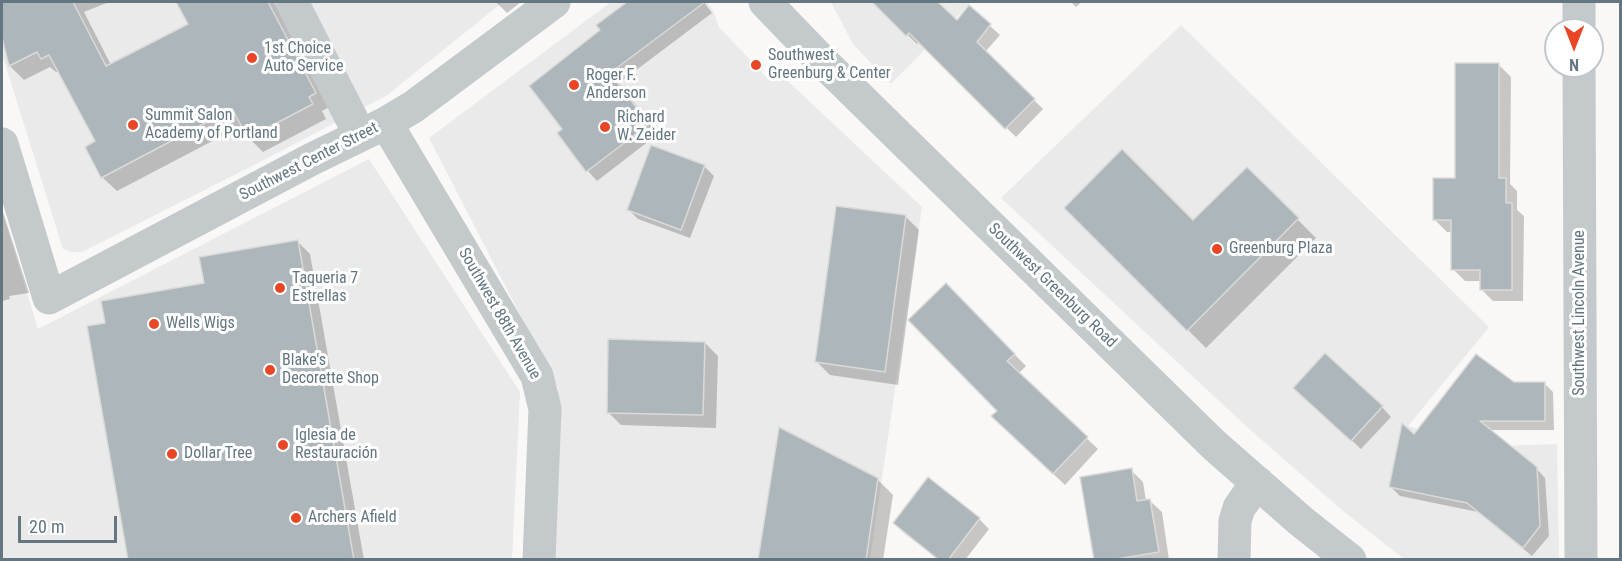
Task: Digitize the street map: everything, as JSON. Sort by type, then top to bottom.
[{"type":"street","name":"Southwest 88th Avenue","points":[[292,2],[373,129],[537,376],[545,409],[539,560]]},
{"type":"street","name":"Southwest Center Street","points":[[2,144],[49,297],[413,106],[554,2]]},
{"type":"street","name":"Southwest Greenburg Road","points":[[765,2],[820,59],[1214,445],[1350,560]]},
{"type":"street","points":[[1579,2],[1579,18]]},
{"type":"street","name":"Southwest Lincoln Avenue","points":[[1579,78],[1581,560]]},
{"type":"street","points":[[1234,560],[1235,521],[1239,508],[1257,482]]},
{"type":"shaded area","points":[[2,2],[503,2],[386,96],[82,252],[71,252],[63,249],[2,54]]},
{"type":"shaded area","points":[[611,2],[707,2],[713,10],[719,27],[771,82],[776,70],[922,207],[870,559],[554,559],[558,388],[429,138]]},
{"type":"shaded area","points":[[831,2],[971,2],[891,84],[853,44]]},
{"type":"shaded area","points":[[1181,25],[1489,327],[1408,426],[1471,447],[1557,444],[1559,559],[1404,559],[1343,511],[1247,427],[1001,198]]},
{"type":"shaded area","points":[[369,159],[520,392],[512,559],[2,559],[2,211],[38,329]]},
{"type":"building","points":[[2,2],[73,2],[106,66],[188,24],[176,2],[268,2],[316,93],[309,97],[313,104],[248,138],[232,109],[101,178],[85,147],[95,141],[49,55],[41,59],[37,52],[9,66],[2,38]]},
{"type":"building","points":[[627,2],[705,2],[610,73],[649,124],[586,172],[557,133],[562,129],[529,86],[600,30],[596,25]]},
{"type":"building","points":[[872,2],[938,2],[957,20],[969,5],[991,24],[977,42],[1035,99],[1005,129],[909,33],[906,36]]},
{"type":"building","points":[[1455,63],[1499,63],[1499,178],[1506,178],[1506,203],[1512,203],[1512,290],[1480,290],[1480,270],[1451,270],[1451,220],[1433,220],[1433,178],[1455,178]]},
{"type":"building","points":[[651,145],[705,165],[681,230],[627,210]]},
{"type":"building","points":[[1122,149],[1193,220],[1247,167],[1299,218],[1187,331],[1064,208]]},
{"type":"building","points":[[836,206],[906,215],[885,372],[815,362]]},
{"type":"building","points":[[298,240],[354,560],[128,560],[87,326],[105,323],[101,301],[204,283],[199,257]]},
{"type":"building","points":[[946,283],[1015,354],[1007,361],[1088,437],[1053,474],[991,416],[997,411],[908,320]]},
{"type":"building","points":[[608,339],[705,342],[703,415],[607,413]]},
{"type":"building","points":[[1325,353],[1383,406],[1351,441],[1293,388]]},
{"type":"building","points":[[1476,354],[1514,382],[1545,382],[1545,421],[1480,421],[1537,467],[1540,526],[1523,548],[1467,503],[1389,487],[1402,423],[1414,434]]},
{"type":"building","points":[[779,427],[878,478],[866,560],[758,560]]},
{"type":"building","points":[[1132,468],[1137,501],[1150,499],[1159,552],[1111,560],[1094,560],[1080,477]]},
{"type":"building","points":[[928,477],[980,518],[948,560],[939,560],[893,523]]},
{"type":"place","name":"1st Choice Auto Service","points":[[252,58]]},
{"type":"place","name":"Southwest Greenburg & Center","points":[[756,65]]},
{"type":"place","name":"Roger F. Anderson","points":[[574,85]]},
{"type":"place","name":"Summit Salon Academy of Portland","points":[[133,125]]},
{"type":"place","name":"Richard W. Zeider","points":[[605,127]]},
{"type":"place","name":"Greenburg Plaza","points":[[1217,249]]},
{"type":"place","name":"Taqueria 7 Estrellas","points":[[280,288]]},
{"type":"place","name":"Wells Wigs","points":[[154,324]]},
{"type":"place","name":"Blake's Decorette Shop","points":[[270,370]]},
{"type":"place","name":"Iglesia de Restauración","points":[[283,445]]},
{"type":"place","name":"Dollar Tree","points":[[172,454]]},
{"type":"place","name":"Archers Afield","points":[[296,518]]}]
